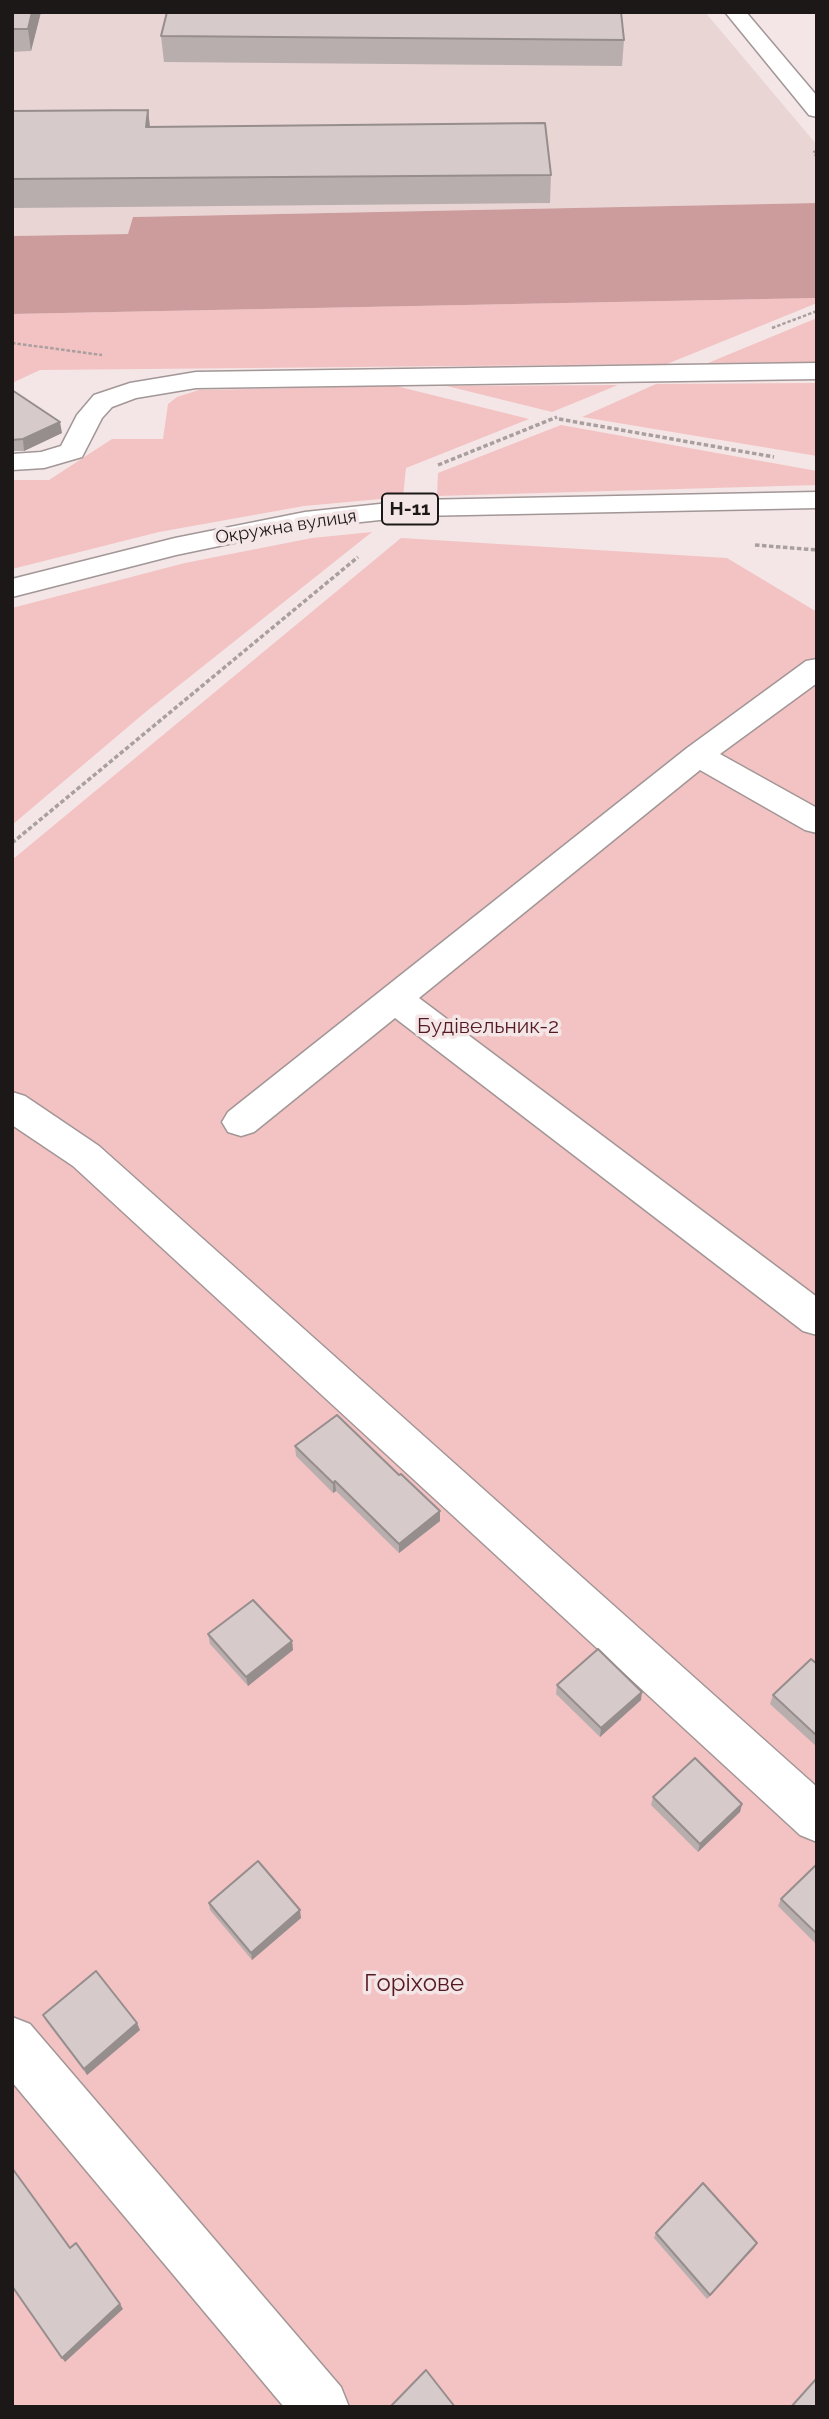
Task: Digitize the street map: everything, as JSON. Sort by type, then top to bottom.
[{"type":"main road","points":[[735,12],[817,110]]},
{"type":"main road","points":[[12,462],[44,460],[72,451],[90,415],[103,401],[130,391],[196,380],[817,371]]},
{"type":"main road","name":"Окружна вулиця","points":[[12,588],[175,547],[305,520],[417,509],[817,500]]},
{"type":"main road","points":[[241,1122],[698,755],[817,668]]},
{"type":"main road","points":[[698,755],[817,822]]},
{"type":"main road","points":[[395,999],[817,1319]]},
{"type":"main road","points":[[12,1106],[86,1156],[817,1819]]},
{"type":"main road","points":[[12,2042],[321,2407]]},
{"type":"path","points":[[817,151],[814,152],[817,158]]},
{"type":"path","points":[[12,843],[417,509]]},
{"type":"shaded area","points":[[12,12],[705,12],[817,145],[817,203],[133,217],[129,234],[12,236]]},
{"type":"shaded area","points":[[817,203],[817,298],[12,314],[12,236],[128,234],[133,217]]},
{"type":"green space","points":[[817,298],[817,303],[667,364],[40,370],[12,383],[12,314]]},
{"type":"green space","points":[[817,318],[817,362],[708,363]]},
{"type":"green space","points":[[817,383],[817,456],[582,417],[656,384]]},
{"type":"green space","points":[[618,385],[552,412],[447,386]]},
{"type":"green space","points":[[396,386],[529,419],[406,468],[403,497],[304,506],[159,532],[12,569],[12,480],[49,480],[112,439],[163,439],[168,404],[177,397],[199,390]]},
{"type":"green space","points":[[561,425],[817,471],[817,485],[437,496],[438,473]]},
{"type":"green space","points":[[372,532],[148,710],[12,825],[12,608],[185,563],[312,538]]},
{"type":"green space","points":[[401,538],[727,558],[817,612],[817,2407],[12,2407],[12,860]]},
{"type":"building","points":[[12,12],[32,12],[28,29],[12,29]]},
{"type":"building","points":[[167,12],[621,12],[624,40],[161,36]]},
{"type":"building","points":[[148,110],[146,127],[545,123],[551,175],[12,179],[12,111]]},
{"type":"building","points":[[12,390],[60,422],[23,439],[12,440]]},
{"type":"building","points":[[337,1415],[440,1511],[399,1544],[295,1446]]},
{"type":"building","points":[[253,1600],[292,1641],[246,1677],[208,1634]]},
{"type":"building","points":[[598,1649],[642,1692],[601,1728],[557,1685]]},
{"type":"building","points":[[811,1659],[817,1664],[817,1736],[773,1695]]},
{"type":"building","points":[[695,1758],[742,1804],[700,1844],[653,1797]]},
{"type":"building","points":[[258,1861],[300,1910],[251,1953],[209,1903]]},
{"type":"building","points":[[817,1864],[817,1934],[781,1899]]},
{"type":"building","points":[[96,1971],[137,2023],[84,2069],[43,2015]]},
{"type":"building","points":[[12,2168],[70,2248],[76,2243],[120,2304],[62,2358],[12,2286]]},
{"type":"building","points":[[703,2183],[757,2243],[710,2295],[656,2233]]},
{"type":"building","points":[[426,2370],[455,2407],[390,2407]]},
{"type":"building","points":[[817,2378],[817,2407],[791,2407]]},
{"type":"park label","name":"Будівельник-2","points":[[488,1027]]},
{"type":"park label","name":"Горіхове","points":[[414,1984]]}]
